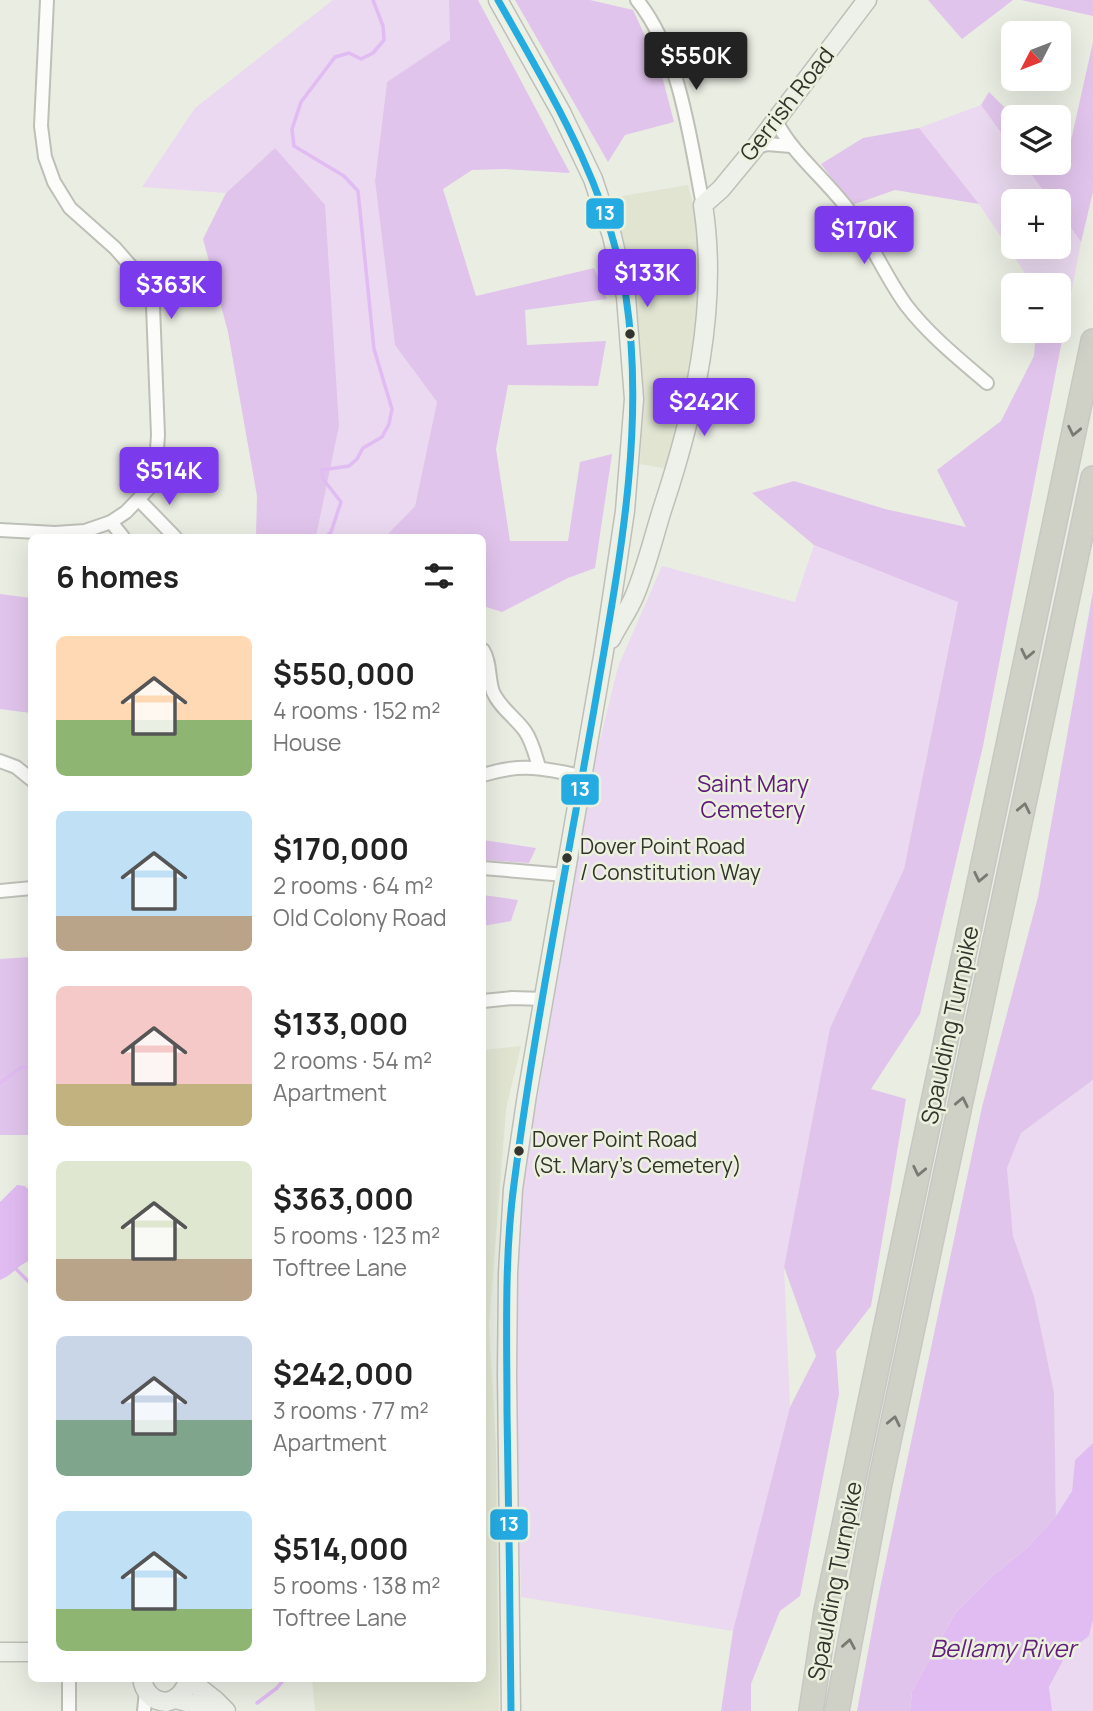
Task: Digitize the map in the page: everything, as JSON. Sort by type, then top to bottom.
[{"type":"highway","name":"Spaulding Turnpike","points":[[811,1711],[829,1598],[1093,341]]},
{"type":"highway","name":"Spaulding Turnpike","points":[[837,1711],[880,1483],[1093,478]]},
{"type":"main road","points":[[498,0],[561,112],[593,179],[612,236],[626,297],[633,367],[633,427],[625,511],[604,651],[517,1159],[508,1263],[511,1711]]},
{"type":"main road","name":"Gerrish Road","points":[[703,205],[721,189],[754,149],[867,0]]},
{"type":"main road","points":[[604,651],[634,597],[679,459],[696,388],[705,319],[707,226],[703,205]]},
{"type":"main road","points":[[0,1652],[28,1652]]},
{"type":"main road","points":[[167,1704],[185,1691],[187,1682]]},
{"type":"main road","points":[[192,1682],[226,1711]]},
{"type":"main road","points":[[141,1683],[155,1699],[167,1704],[218,1711]]},
{"type":"street","points":[[0,530],[55,533],[85,531],[111,522],[139,500],[150,487],[156,463],[158,435],[153,306],[143,280],[115,248],[70,208],[54,182],[45,157],[41,126],[47,0]]},
{"type":"street","points":[[637,0],[653,24],[672,71],[686,118],[703,205]]},
{"type":"street","points":[[776,121],[791,146],[814,168],[850,212],[897,291],[919,320],[988,383]]},
{"type":"street","points":[[754,149],[767,144],[791,146]]},
{"type":"street","points":[[139,500],[172,534]]},
{"type":"street","points":[[111,522],[121,534]]},
{"type":"street","points":[[486,654],[494,692],[504,709],[531,741],[539,767]]},
{"type":"street","points":[[0,761],[16,767],[28,777]]},
{"type":"street","points":[[486,774],[515,767],[539,767],[581,775]]},
{"type":"street","points":[[486,868],[565,875]]},
{"type":"street","points":[[0,891],[28,888]]},
{"type":"street","points":[[486,1001],[544,999]]},
{"type":"street","points":[[69,1682],[69,1711]]},
{"type":"street","points":[[141,1683],[144,1711]]},
{"type":"shaded area","points":[[449,0],[478,0],[570,173],[472,170],[443,189],[476,296],[594,268],[607,299],[525,310],[527,345],[606,341],[598,386],[508,385],[496,449],[510,541],[568,541],[580,462],[612,454],[595,568],[568,578],[502,612],[486,607],[486,534],[388,534],[415,506],[437,402],[395,345],[375,181],[387,82],[450,40]]},
{"type":"shaded area","points":[[515,0],[590,0],[633,10],[660,68],[674,122],[625,135],[608,162]]},
{"type":"shaded area","points":[[928,0],[1013,0],[962,39]]},
{"type":"shaded area","points":[[1021,0],[1093,0],[1093,16]]},
{"type":"shaded area","points":[[1093,42],[1093,192],[1081,242],[1071,228],[1071,189],[1042,189],[1032,175],[1071,175],[1071,140]]},
{"type":"shaded area","points":[[989,92],[1002,105],[1001,132],[981,105]]},
{"type":"shaded area","points":[[919,128],[979,204],[895,190],[852,205],[821,164],[863,138]]},
{"type":"shaded area","points":[[275,148],[325,205],[339,426],[317,534],[256,534],[257,496],[228,332],[203,239],[226,193]]},
{"type":"shaded area","points":[[688,185],[700,231],[697,325],[687,387],[668,469],[640,464],[643,400],[638,318],[623,241],[610,198]]},
{"type":"shaded area","points":[[1035,343],[1061,343],[983,746],[920,1014],[871,1089],[906,1099],[871,1306],[836,1351],[839,1394],[800,1596],[780,1611],[751,1684],[751,1711],[721,1711],[733,1631],[790,1407],[816,1356],[784,1267],[830,1028],[904,869],[958,602],[814,545],[752,493],[794,481],[885,509],[966,527],[937,470],[1001,421],[1034,356]]},
{"type":"shaded area","points":[[1093,591],[1093,1080],[1021,1133],[1007,1168],[1013,1236],[1034,1296],[1054,1392],[1056,1516],[1027,1548],[992,1576],[956,1612],[912,1691],[910,1711],[857,1711],[878,1598],[982,1107],[1038,897]]},
{"type":"shaded area","points":[[0,594],[28,598],[28,713],[0,709]]},
{"type":"shaded area","points":[[486,840],[536,848],[529,863],[486,860]]},
{"type":"shaded area","points":[[486,895],[518,900],[511,921],[486,925]]},
{"type":"shaded area","points":[[28,957],[28,1135],[0,1135],[0,959]]},
{"type":"shaded area","points":[[521,1046],[506,1109],[489,1326],[496,1445],[499,1711],[315,1711],[312,1682],[486,1682],[486,1050]]},
{"type":"green space","points":[[333,0],[449,0],[451,40],[387,82],[375,181],[395,345],[437,402],[415,506],[388,534],[317,534],[339,426],[275,148],[226,193],[142,187],[195,108]]},
{"type":"green space","points":[[981,105],[1001,132],[1001,175],[1032,175],[1042,189],[1001,189],[1001,237],[979,204],[919,128]]},
{"type":"green space","points":[[1071,228],[1081,242],[1071,294],[1071,273],[1025,273],[1016,259],[1071,259]]},
{"type":"green space","name":"Saint Mary Cemetery","points":[[814,545],[958,601],[904,869],[830,1028],[784,1267],[790,1407],[761,1544],[733,1631],[521,1597],[515,1313],[517,1251],[525,1171],[595,760],[618,667],[662,566],[795,602]]},
{"type":"green space","points":[[1093,1080],[1093,1443],[1075,1460],[1072,1491],[1056,1516],[1054,1392],[1034,1296],[1013,1236],[1007,1168],[1021,1133]]},
{"type":"green space","points":[[1093,1620],[1093,1711],[1052,1711],[1049,1688],[1067,1653],[1089,1636]]},
{"type":"water","points":[[17,1185],[28,1189],[28,1262],[0,1280],[0,1202]]},
{"type":"water","name":"Bellamy River","points":[[1093,1443],[1093,1620],[1089,1636],[1067,1653],[1049,1687],[1052,1711],[910,1711],[912,1691],[956,1612],[992,1576],[1027,1548],[1056,1516],[1072,1491],[1075,1460]]},
{"type":"waterway","points":[[329,534],[341,502],[323,479],[322,470],[349,466],[363,448],[382,437],[389,424],[392,409],[374,349],[358,191],[344,176],[294,146],[292,129],[301,102],[335,57],[349,53],[361,59],[373,53],[384,40],[383,26],[373,0]]},
{"type":"waterway","points":[[0,1083],[20,1068],[28,1067]]},
{"type":"waterway","points":[[16,1263],[15,1268],[28,1281]]},
{"type":"waterway","points":[[257,1703],[282,1682]]},
{"type":"transit line","name":"13","points":[[498,0],[576,143],[606,218],[626,297],[633,397],[627,499],[613,599],[552,941],[522,1123],[511,1212],[507,1269],[511,1711]]},
{"type":"place","name":"Dover Point Road / Constitution Way","points":[[567,858]]},
{"type":"place","name":"Dover Point Road (St. Mary's Cemetery)","points":[[519,1151]]}]
